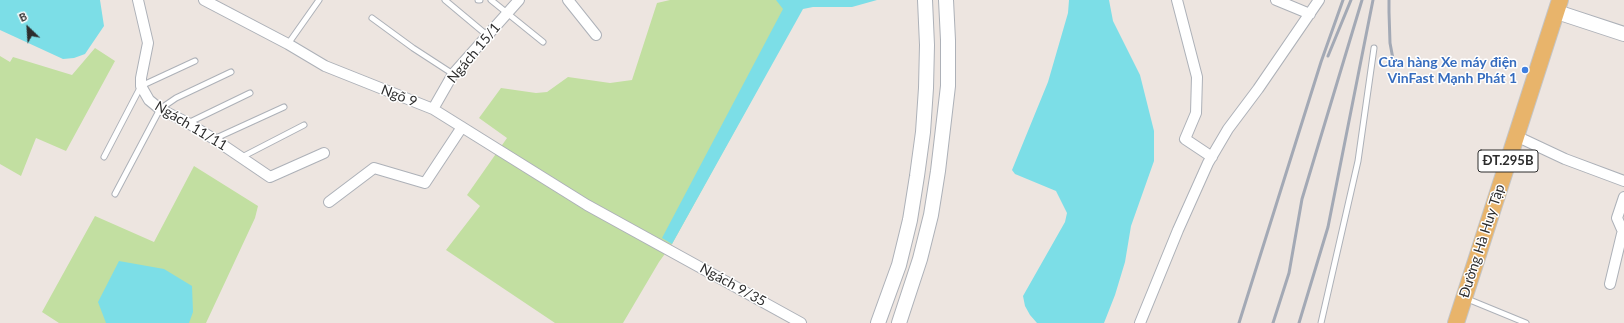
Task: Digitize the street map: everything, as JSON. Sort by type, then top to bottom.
[{"type":"main road","name":"Đường Hà Huy Tập","points":[[1456,323],[1558,6]]},
{"type":"street","points":[[138,0],[148,43],[141,78],[141,86]]},
{"type":"street","name":"Ngõ 9","points":[[204,0],[288,44],[325,66],[433,109],[588,205]]},
{"type":"street","name":"Ngách 15/1","points":[[433,109],[453,74],[519,0]]},
{"type":"street","points":[[568,0],[596,35]]},
{"type":"street","points":[[878,323],[899,265],[910,220],[923,132],[927,46],[925,0]]},
{"type":"street","points":[[899,323],[920,260],[931,215],[942,141],[947,89],[948,40],[946,0]]},
{"type":"street","points":[[1177,0],[1197,76],[1196,113],[1185,138],[1212,157]]},
{"type":"street","points":[[1276,0],[1310,14]]},
{"type":"street","points":[[1140,323],[1178,230],[1212,157],[1228,130],[1319,0]]},
{"type":"street","points":[[1558,6],[1624,34]]},
{"type":"street","name":"Ngách 11/11","points":[[141,86],[149,100],[160,109],[188,122],[270,177],[324,153]]},
{"type":"street","points":[[926,88],[947,89]]},
{"type":"street","points":[[329,202],[374,168],[425,182],[462,127]]},
{"type":"street","points":[[1516,136],[1565,159],[1624,181]]},
{"type":"street","points":[[1610,284],[1623,234],[1617,218],[1624,197]]},
{"type":"street","name":"Ngách 9/35","points":[[588,205],[801,323]]},
{"type":"lane","points":[[288,44],[319,0]]},
{"type":"lane","points":[[445,0],[488,36]]},
{"type":"lane","points":[[491,0],[542,42]]},
{"type":"lane","points":[[372,18],[413,48],[453,74]]},
{"type":"lane","points":[[1321,323],[1358,161],[1374,48]]},
{"type":"lane","points":[[104,157],[141,86],[194,61]]},
{"type":"lane","points":[[115,194],[160,109],[176,98],[231,72]]},
{"type":"lane","points":[[188,122],[250,93]]},
{"type":"lane","points":[[214,139],[284,107]]},
{"type":"lane","points":[[242,157],[304,126]]},
{"type":"lane","points":[[1464,298],[1526,323]]},
{"type":"green space","points":[[670,0],[807,0],[672,244],[659,262],[623,323],[555,323],[446,250],[480,206],[467,195],[507,138],[479,118],[501,88],[536,93],[547,92],[568,77],[610,83],[632,80],[657,3]]},
{"type":"green space","points":[[95,48],[115,61],[66,151],[36,138],[21,176],[0,164],[0,56],[10,62],[13,57],[72,75]]},
{"type":"green space","points":[[194,166],[258,206],[255,218],[206,323],[59,323],[42,312],[95,216],[154,242]]},
{"type":"water","points":[[0,0],[100,0],[104,26],[85,54],[74,58],[63,59],[0,30]]},
{"type":"water","points":[[776,0],[877,0],[852,7],[813,7],[803,9],[672,244],[662,238],[783,9]]},
{"type":"water","points":[[1069,0],[1109,0],[1113,21],[1140,75],[1154,131],[1154,161],[1131,226],[1125,262],[1115,295],[1104,323],[1037,323],[1025,306],[1023,296],[1065,222],[1067,213],[1056,191],[1015,174],[1012,170],[1048,82],[1068,13]]},
{"type":"water","points":[[119,261],[164,269],[192,286],[193,312],[189,323],[106,323],[98,302]]},
{"type":"railway","points":[[1239,323],[1321,62],[1343,0]]},
{"type":"railway","points":[[1328,56],[1351,0]]},
{"type":"railway","points":[[1273,323],[1289,273],[1302,199],[1362,0]]},
{"type":"railway","points":[[1299,323],[1328,227],[1373,0]]},
{"type":"railway","points":[[1389,0],[1390,43],[1393,59]]},
{"type":"place","name":"Cửa hàng Xe máy điện VinFast Mạnh Phát 1","points":[[1525,70]]}]
